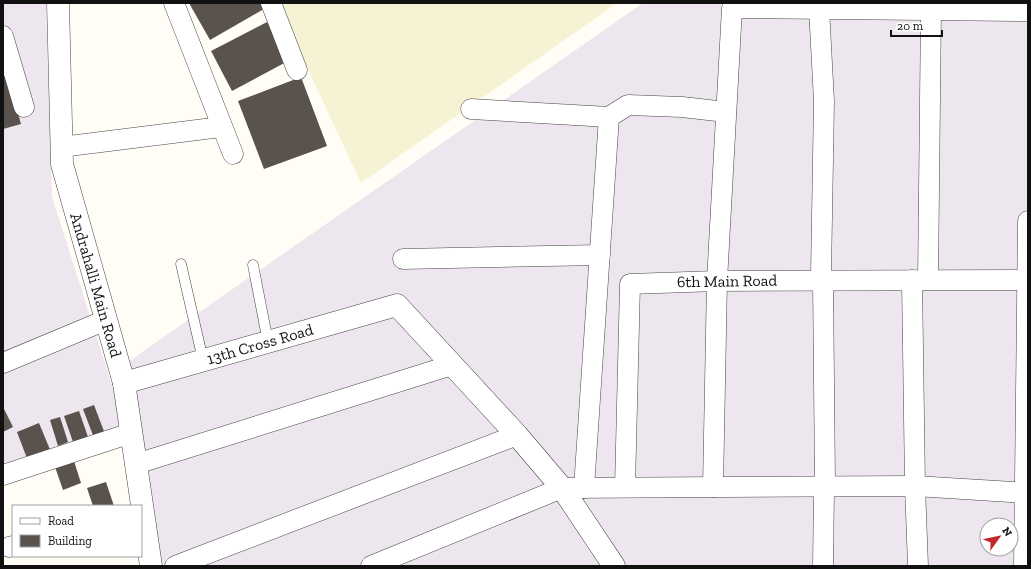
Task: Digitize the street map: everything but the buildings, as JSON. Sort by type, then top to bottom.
[{"type":"street","name":"Andrahalli Main Road","points":[[58,3],[62,164],[124,383],[141,505]]},
{"type":"street","points":[[174,3],[221,127],[233,154]]},
{"type":"street","points":[[271,3],[297,70]]},
{"type":"street","points":[[713,487],[717,281],[732,8],[1028,11]]},
{"type":"street","points":[[819,8],[824,101],[821,276],[823,280],[826,486],[824,492],[823,566]]},
{"type":"street","points":[[918,566],[915,486],[920,280],[931,10]]},
{"type":"street","points":[[3,36],[24,107]]},
{"type":"street","points":[[471,109],[609,117],[628,105],[682,107],[726,112]]},
{"type":"street","points":[[584,488],[609,117]]},
{"type":"street","points":[[61,147],[221,127]]},
{"type":"street","points":[[1024,566],[1028,221]]},
{"type":"street","points":[[403,259],[600,255]]},
{"type":"street","name":"6th Main Road","points":[[625,487],[630,284],[717,281],[1028,280]]},
{"type":"street","name":"13th Cross Road","points":[[124,383],[397,305],[452,364]]},
{"type":"street","points":[[3,363],[106,320]]},
{"type":"street","points":[[136,464],[452,364],[517,435],[562,488],[614,566]]},
{"type":"street","points":[[3,475],[131,433]]},
{"type":"street","points":[[175,566],[517,435]]},
{"type":"street","points":[[371,566],[562,488],[915,486],[1026,493]]},
{"type":"street","name":"Andrahalli Main Road","points":[[142,512],[151,566]]},
{"type":"lane","points":[[181,264],[203,360]]},
{"type":"lane","points":[[253,266],[268,342]]},
{"type":"shaded area","points":[[3,3],[46,3],[52,197],[125,426],[3,475]]},
{"type":"shaded area","points":[[277,3],[617,3],[361,183]]},
{"type":"shaded area","points":[[643,3],[1028,3],[1028,566],[152,566],[125,364]]}]
